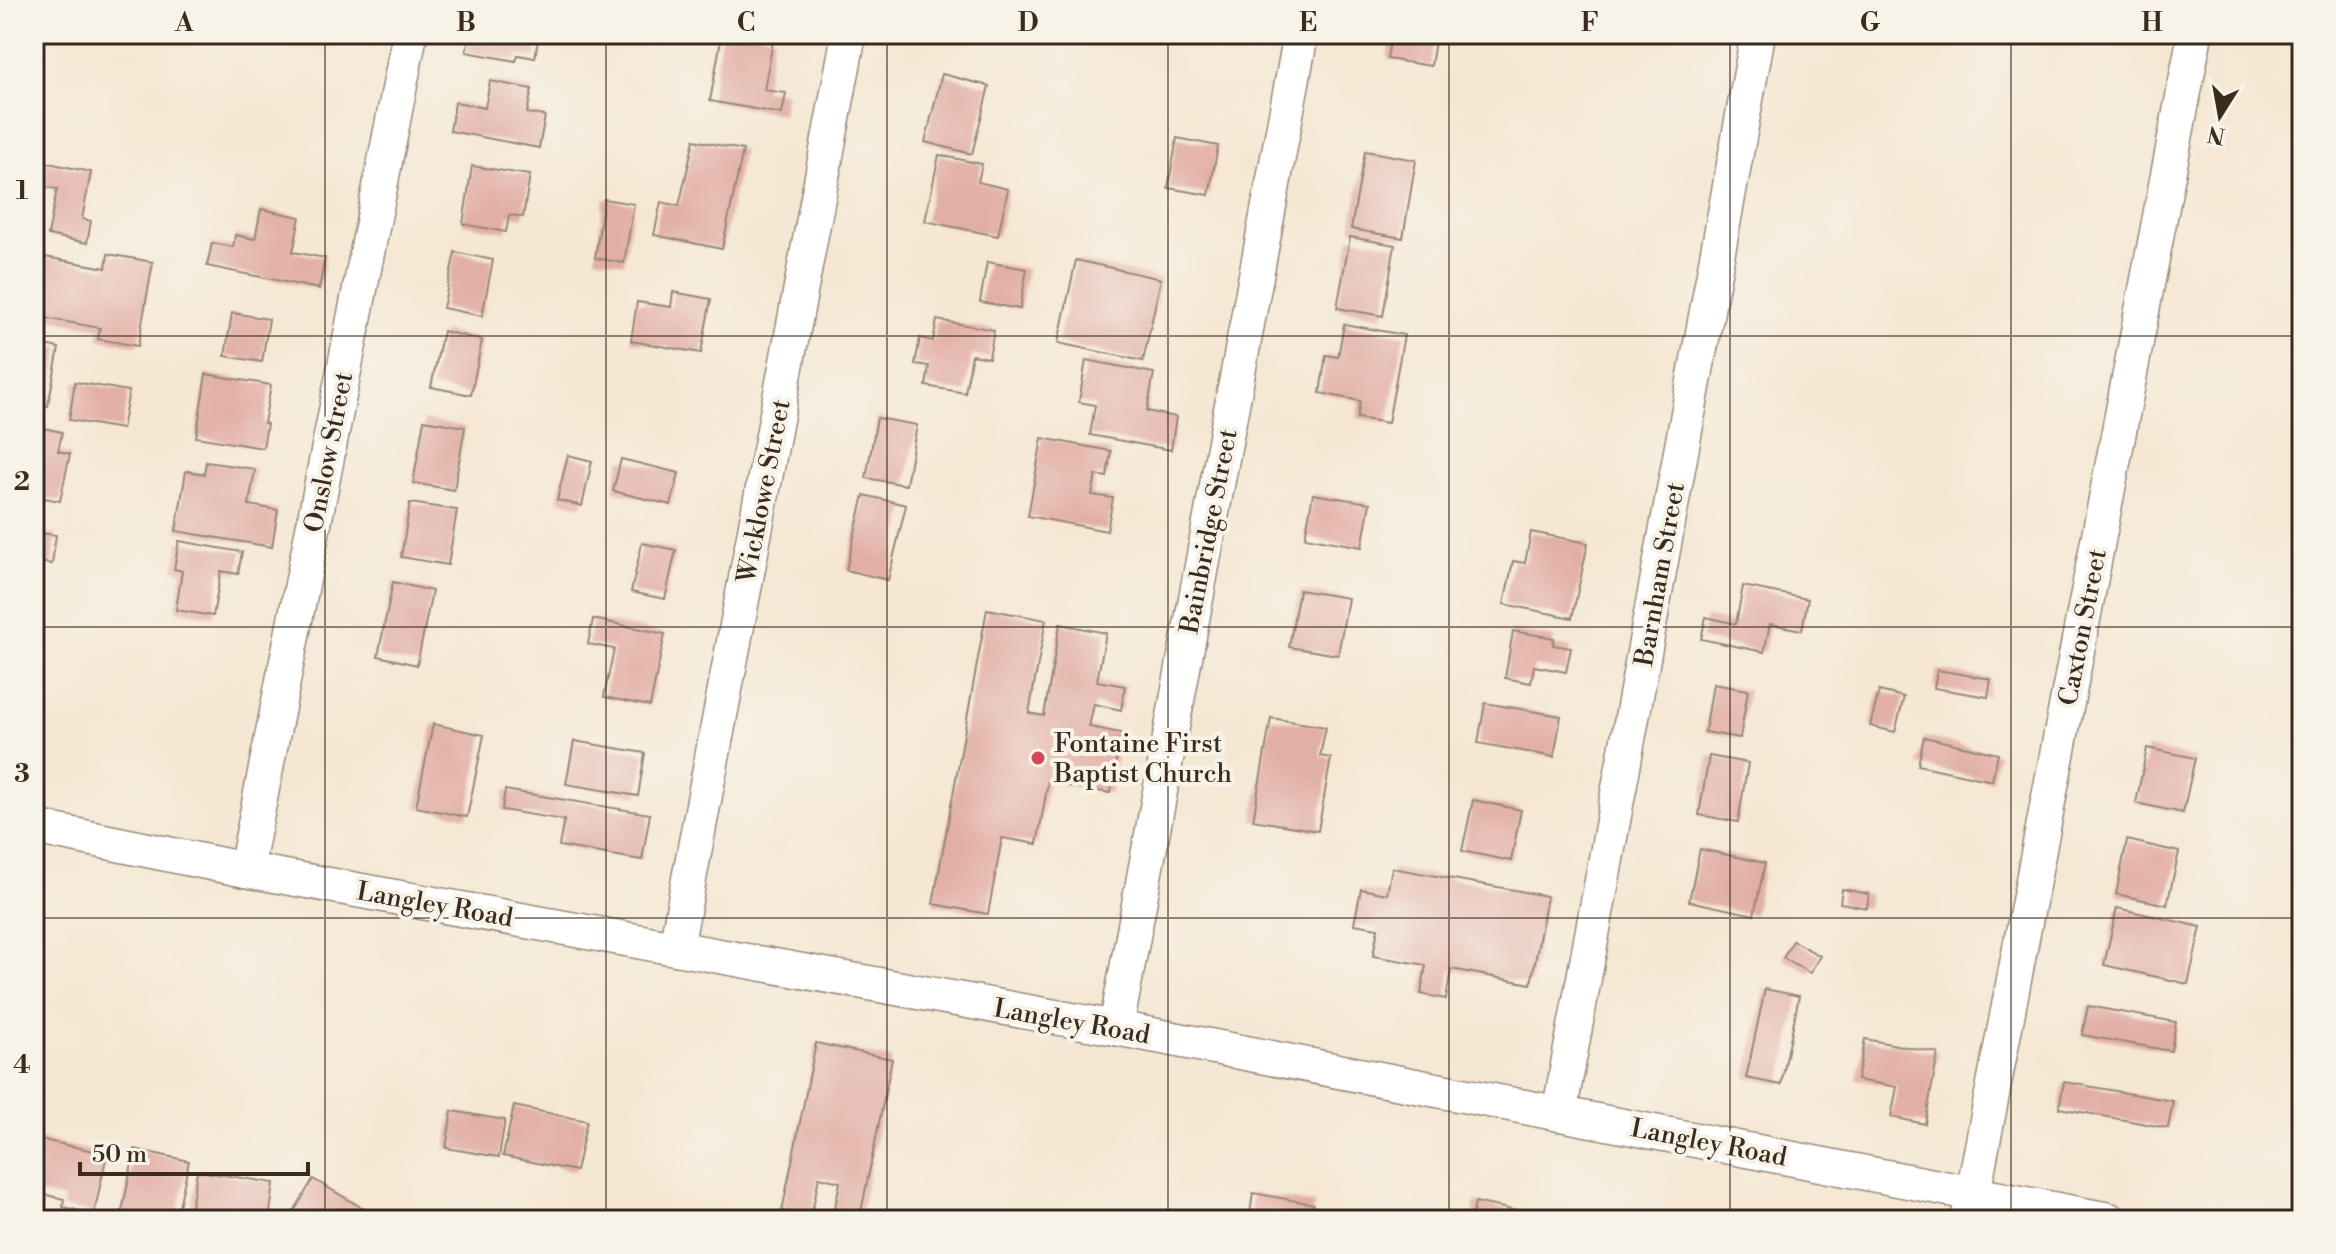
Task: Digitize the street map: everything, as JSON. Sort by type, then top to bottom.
[{"type":"street","name":"Onslow Street","points":[[246,870],[410,34]]},
{"type":"street","name":"Wicklowe Street","points":[[676,948],[849,34]]},
{"type":"street","name":"Bainbridge Street","points":[[1116,1028],[1301,34]]},
{"type":"street","name":"Barnham Street","points":[[1559,1114],[1758,34]]},
{"type":"street","name":"Caxton Street","points":[[1971,1208],[2195,34]]},
{"type":"street","name":"Langley Road","points":[[34,827],[246,870],[1116,1028],[1559,1114],[1971,1208],[2109,1220]]},
{"type":"building","points":[[470,34],[539,34],[535,58],[518,55],[516,61],[466,52]]},
{"type":"building","points":[[722,34],[774,36],[764,90],[786,93],[782,114],[710,101]]},
{"type":"building","points":[[1391,34],[1451,34],[1449,44],[1435,41],[1431,66],[1387,59]]},
{"type":"building","points":[[942,74],[989,86],[972,154],[925,142]]},
{"type":"building","points":[[490,81],[532,89],[527,113],[545,116],[539,148],[450,131],[455,102],[485,108]]},
{"type":"building","points":[[1177,138],[1218,146],[1209,195],[1168,188]]},
{"type":"building","points":[[694,140],[743,150],[722,249],[654,235],[661,202],[679,206]]},
{"type":"building","points":[[1365,151],[1416,160],[1403,238],[1351,229]]},
{"type":"building","points":[[939,155],[982,164],[978,182],[1008,189],[998,236],[925,221]]},
{"type":"building","points":[[44,162],[91,172],[82,219],[91,221],[87,243],[48,235],[57,189],[40,186]]},
{"type":"building","points":[[472,166],[530,175],[523,217],[509,215],[506,232],[463,224]]},
{"type":"building","points":[[604,199],[634,204],[624,263],[595,258]]},
{"type":"building","points":[[261,209],[300,217],[293,252],[325,258],[319,289],[207,266],[212,243],[233,247],[235,235],[255,239]]},
{"type":"building","points":[[1350,237],[1395,245],[1383,316],[1337,308]]},
{"type":"building","points":[[455,252],[493,260],[482,316],[443,308]]},
{"type":"building","points":[[108,254],[153,262],[138,346],[98,339],[100,328],[34,316],[34,255],[106,268]]},
{"type":"building","points":[[1076,260],[1161,279],[1143,361],[1058,343]]},
{"type":"building","points":[[987,262],[1027,269],[1020,309],[980,302]]},
{"type":"building","points":[[673,292],[711,299],[701,353],[631,341],[637,302],[671,307]]},
{"type":"building","points":[[232,313],[269,319],[262,362],[225,356]]},
{"type":"building","points":[[937,320],[994,330],[989,358],[972,355],[965,393],[926,386],[929,366],[915,364],[920,338],[933,341]]},
{"type":"building","points":[[1344,324],[1404,335],[1388,423],[1357,418],[1360,401],[1320,393],[1326,355],[1338,357]]},
{"type":"building","points":[[443,331],[482,340],[471,395],[431,387]]},
{"type":"building","points":[[34,343],[59,348],[48,406],[34,403]]},
{"type":"building","points":[[1086,360],[1154,373],[1147,411],[1176,417],[1171,450],[1090,435],[1095,405],[1079,402]]},
{"type":"building","points":[[206,374],[271,385],[263,448],[196,437]]},
{"type":"building","points":[[75,382],[129,391],[122,429],[69,420]]},
{"type":"building","points":[[877,418],[917,425],[906,485],[866,478]]},
{"type":"building","points":[[424,420],[465,427],[454,490],[413,483]]},
{"type":"building","points":[[34,426],[62,432],[58,451],[70,454],[60,501],[34,496]]},
{"type":"building","points":[[1042,438],[1111,451],[1107,477],[1096,475],[1092,495],[1113,498],[1107,531],[1028,516]]},
{"type":"building","points":[[568,455],[592,461],[582,506],[557,500]]},
{"type":"building","points":[[621,459],[679,473],[671,505],[613,491]]},
{"type":"building","points":[[206,462],[255,469],[249,505],[278,510],[272,547],[176,531],[186,471],[204,474]]},
{"type":"building","points":[[1313,494],[1370,503],[1362,547],[1305,537]]},
{"type":"building","points":[[864,495],[906,505],[888,580],[846,570]]},
{"type":"building","points":[[410,503],[457,510],[448,565],[401,557]]},
{"type":"building","points":[[34,532],[56,535],[52,564],[34,561]]},
{"type":"building","points":[[1531,532],[1588,543],[1572,618],[1504,604],[1513,561],[1525,563]]},
{"type":"building","points":[[179,541],[242,552],[238,574],[221,571],[213,616],[176,610],[182,571],[174,569]]},
{"type":"building","points":[[642,543],[676,550],[665,599],[631,592]]},
{"type":"building","points":[[393,582],[432,591],[417,665],[378,656]]},
{"type":"building","points":[[1743,586],[1808,599],[1802,630],[1770,624],[1764,652],[1701,639],[1706,617],[1736,624]]},
{"type":"building","points":[[1299,590],[1348,598],[1338,655],[1289,647]]},
{"type":"building","name":"Fontaine First Baptist Church","points":[[987,609],[1046,620],[1029,713],[1044,716],[1060,624],[1106,633],[1097,681],[1125,686],[1121,710],[1094,704],[1089,727],[1121,733],[1110,793],[1048,782],[1037,844],[1002,838],[988,914],[933,904]]},
{"type":"building","points":[[593,619],[665,634],[650,706],[604,697],[614,649],[588,644]]},
{"type":"building","points":[[1513,631],[1554,638],[1553,645],[1571,648],[1566,672],[1534,666],[1531,683],[1505,678]]},
{"type":"building","points":[[1937,670],[1991,679],[1988,697],[1934,688]]},
{"type":"building","points":[[1713,684],[1748,690],[1740,738],[1705,732]]},
{"type":"building","points":[[1879,691],[1904,697],[1895,732],[1870,726]]},
{"type":"building","points":[[1485,703],[1561,716],[1554,757],[1478,743]]},
{"type":"building","points":[[1271,718],[1326,727],[1320,756],[1331,758],[1318,831],[1253,820]]},
{"type":"building","points":[[433,724],[484,735],[467,817],[416,807]]},
{"type":"building","points":[[1924,737],[1998,754],[1992,781],[1918,765]]},
{"type":"building","points":[[574,741],[645,753],[638,796],[566,784]]},
{"type":"building","points":[[2147,748],[2195,758],[2183,813],[2136,803]]},
{"type":"building","points":[[1709,756],[1748,763],[1738,822],[1699,815]]},
{"type":"building","points":[[505,790],[650,814],[642,860],[559,846],[564,820],[502,810]]},
{"type":"building","points":[[1473,800],[1521,810],[1511,861],[1462,851]]},
{"type":"building","points":[[2127,840],[2179,852],[2167,905],[2116,894]]},
{"type":"building","points":[[1700,849],[1765,863],[1754,915],[1689,901]]},
{"type":"building","points":[[1392,868],[1547,896],[1531,984],[1451,969],[1446,999],[1421,994],[1426,965],[1373,956],[1378,928],[1354,924],[1361,889],[1387,894]]},
{"type":"building","points":[[1842,889],[1869,894],[1867,908],[1840,903]]},
{"type":"building","points":[[2117,908],[2201,927],[2188,984],[2104,965]]},
{"type":"building","points":[[1793,941],[1820,956],[1810,973],[1783,958]]},
{"type":"building","points":[[1765,989],[1799,996],[1781,1085],[1746,1078]]},
{"type":"building","points":[[2088,1006],[2176,1022],[2171,1051],[2082,1035]]},
{"type":"building","points":[[1865,1039],[1938,1053],[1925,1124],[1891,1117],[1897,1087],[1857,1080]]},
{"type":"building","points":[[816,1043],[892,1059],[860,1217],[834,1212],[840,1182],[819,1177],[811,1217],[782,1211]]},
{"type":"building","points":[[2064,1082],[2173,1101],[2168,1128],[2059,1108]]},
{"type":"building","points":[[514,1106],[587,1121],[576,1171],[503,1156]]},
{"type":"building","points":[[452,1111],[505,1120],[499,1157],[446,1148]]},
{"type":"building","points":[[34,1138],[107,1154],[94,1214],[63,1207],[64,1199],[34,1192]]},
{"type":"building","points":[[135,1149],[189,1161],[176,1220],[141,1220],[121,1216]]},
{"type":"building","points":[[197,1171],[274,1183],[269,1220],[189,1220]]},
{"type":"building","points":[[313,1179],[383,1220],[289,1220]]},
{"type":"building","points":[[1253,1193],[1314,1204],[1311,1220],[1249,1220]]},
{"type":"building","points":[[1475,1202],[1536,1215],[1535,1220],[1472,1220]]},
{"type":"place","name":"Fontaine First Baptist Church","points":[[1038,758]]}]
